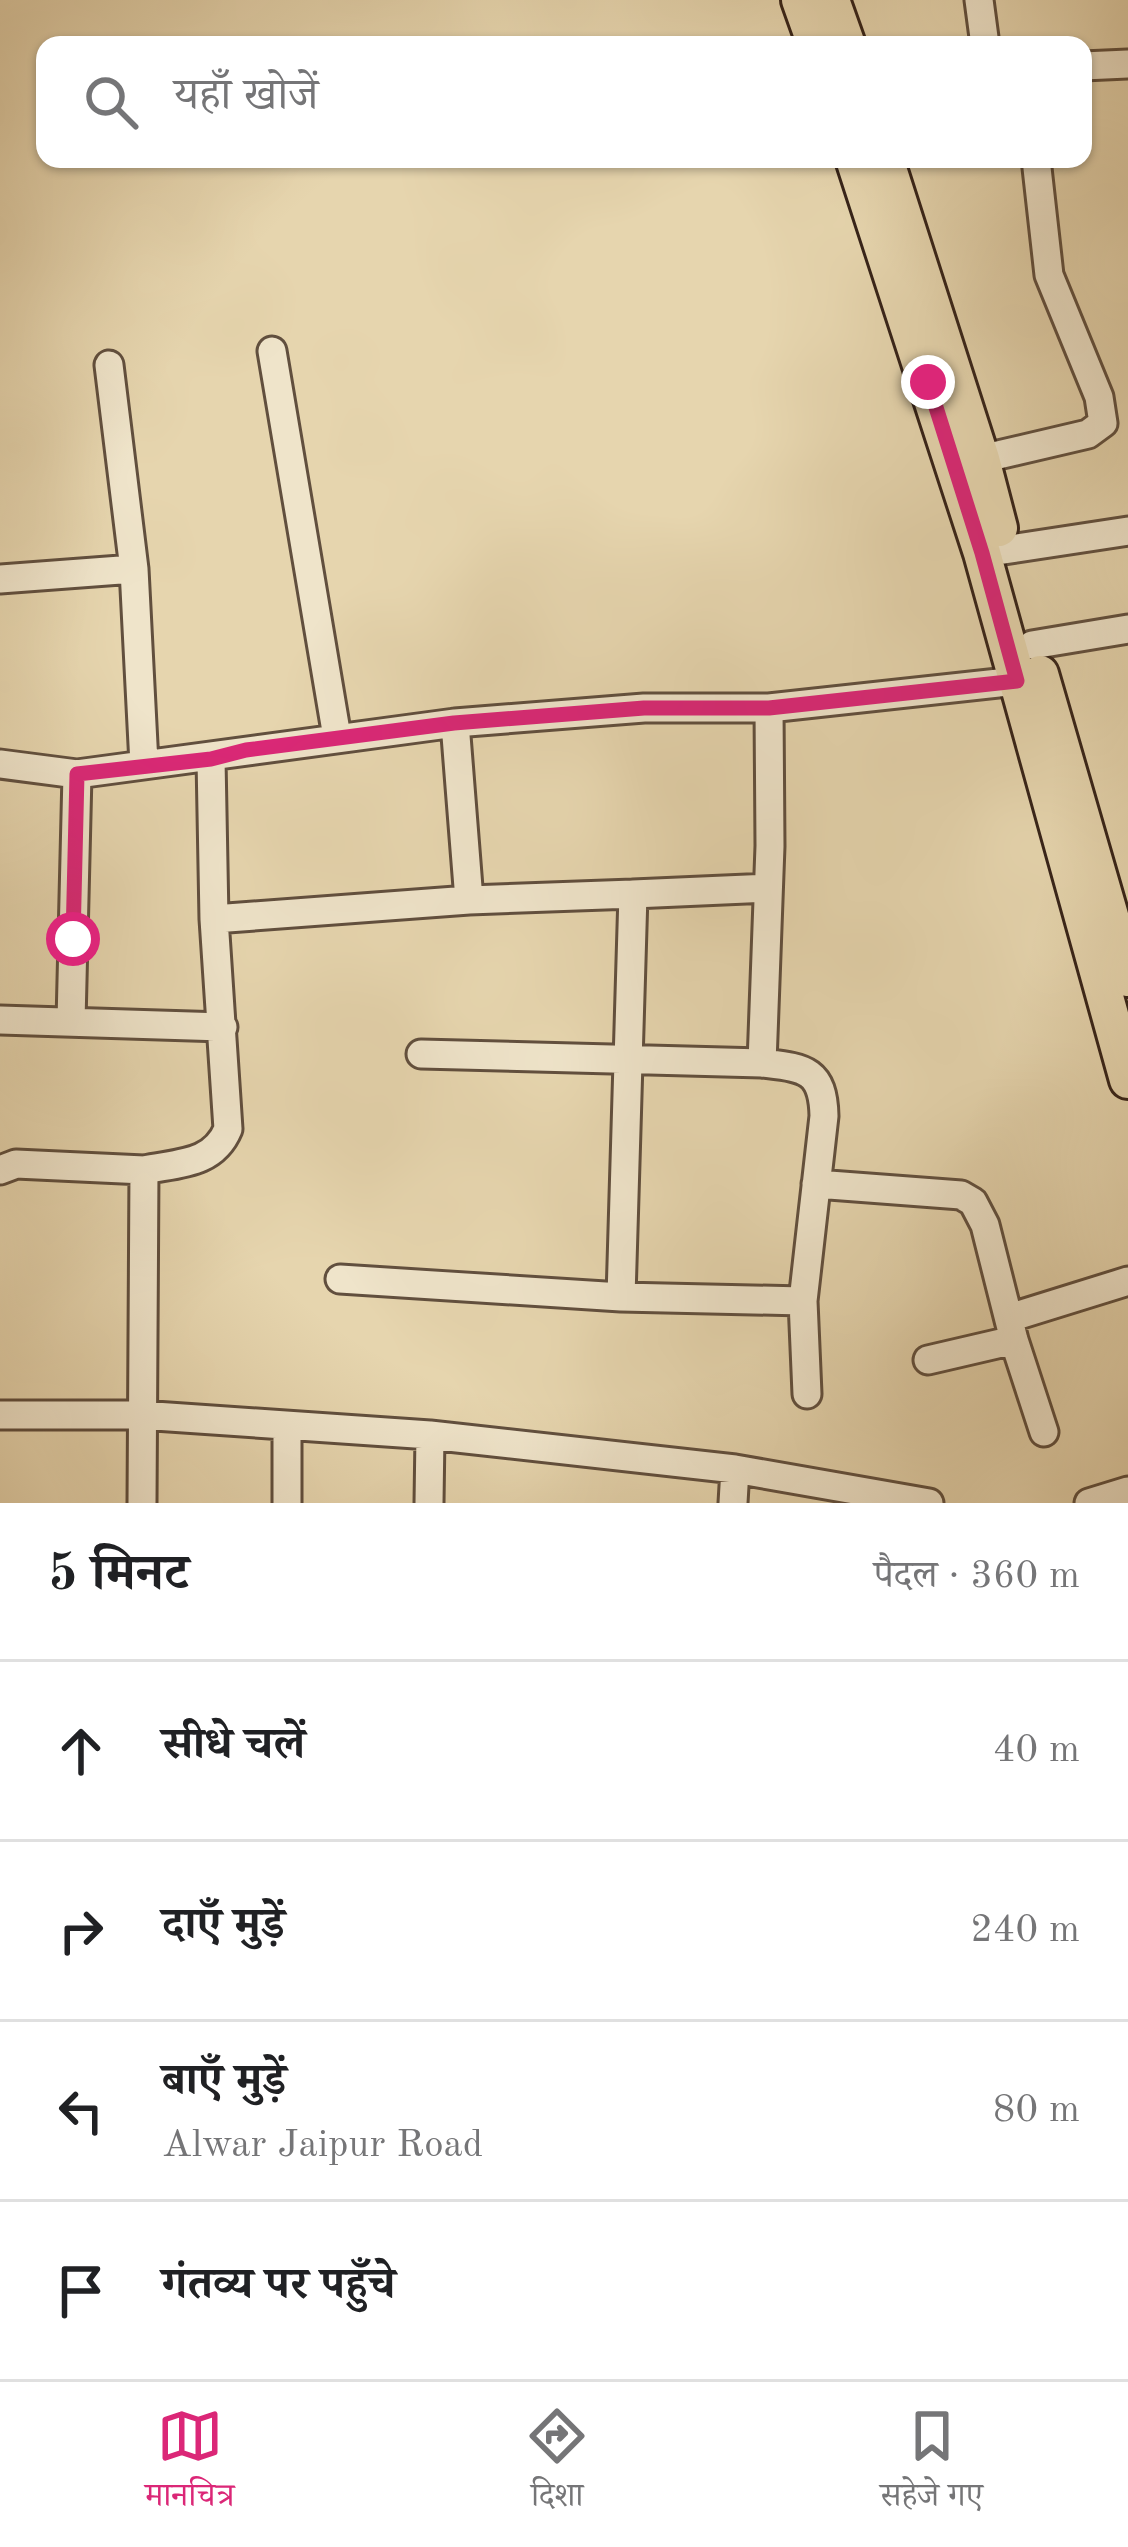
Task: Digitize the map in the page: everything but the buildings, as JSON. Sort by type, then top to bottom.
[{"type":"main road","points":[[800,0],[813,36]]},
{"type":"main road","points":[[831,0],[844,36]]},
{"type":"main road","points":[[857,168],[956,465],[1128,1080]]},
{"type":"main road","points":[[888,168],[981,459],[1128,978]]},
{"type":"street","points":[[979,0],[984,36]]},
{"type":"street","points":[[1092,66],[1128,64]]},
{"type":"street","points":[[981,459],[1088,434],[1102,423],[1099,397],[1049,275],[1037,168]]},
{"type":"street","points":[[272,351],[338,737]]},
{"type":"street","points":[[110,365],[134,569],[144,764]]},
{"type":"street","points":[[1004,550],[1128,531]]},
{"type":"street","points":[[0,579],[134,569]]},
{"type":"street","points":[[1032,645],[1128,629]]},
{"type":"street","points":[[0,764],[77,774],[454,723],[644,708],[769,708],[1017,681]]},
{"type":"street","points":[[762,1063],[769,708]]},
{"type":"street","points":[[454,723],[469,900]]},
{"type":"street","points":[[0,1171],[16,1165],[144,1170],[208,1157],[221,1145],[228,1129],[214,919],[211,759]]},
{"type":"street","points":[[71,1022],[77,774]]},
{"type":"street","points":[[214,919],[469,900],[768,888]]},
{"type":"street","points":[[621,1297],[633,894]]},
{"type":"street","points":[[0,1020],[223,1027]]},
{"type":"street","points":[[422,1054],[762,1063],[796,1067],[812,1075],[820,1087],[824,1116],[803,1301],[807,1394]]},
{"type":"street","points":[[142,1503],[144,1170]]},
{"type":"street","points":[[816,1184],[961,1195],[973,1202],[985,1225],[1044,1432]]},
{"type":"street","points":[[340,1279],[621,1297],[803,1301]]},
{"type":"street","points":[[928,1360],[1128,1281]]},
{"type":"street","points":[[0,1414],[140,1415],[430,1435],[735,1469],[929,1503]]},
{"type":"street","points":[[286,1503],[287,1427]]},
{"type":"street","points":[[429,1503],[430,1435]]},
{"type":"street","points":[[733,1503],[735,1469]]},
{"type":"street","points":[[1089,1503],[1128,1491]]},
{"type":"route","points":[[73,939],[77,774],[454,723],[644,708],[769,708],[1017,681],[928,382]]}]
